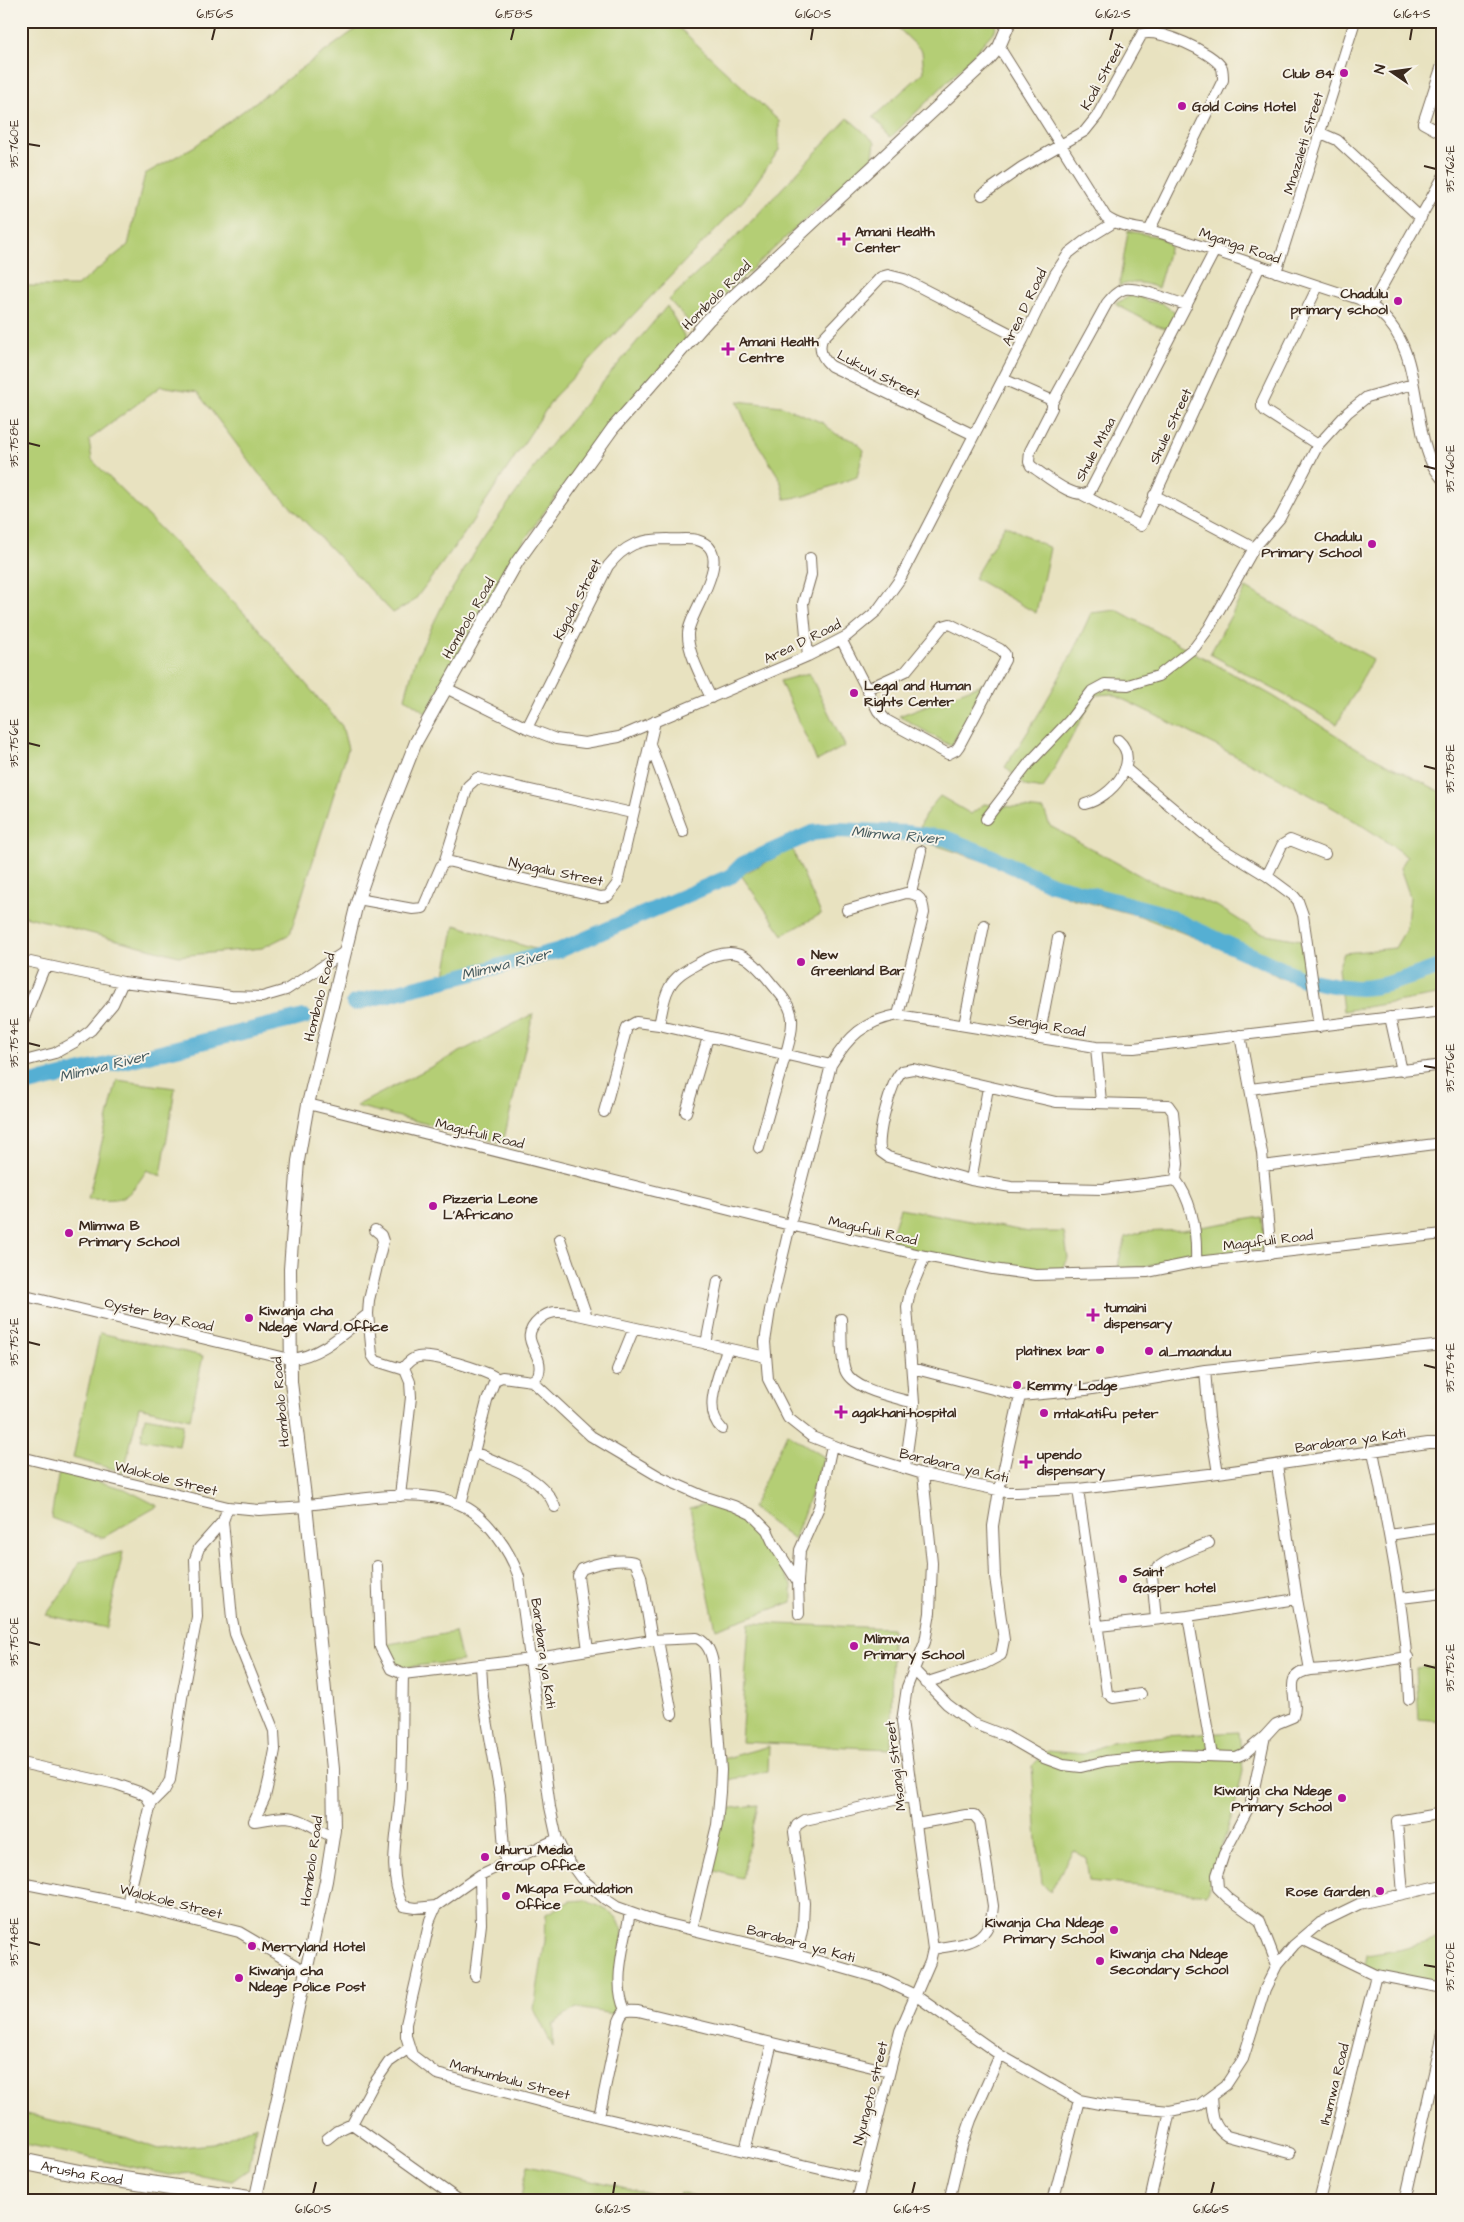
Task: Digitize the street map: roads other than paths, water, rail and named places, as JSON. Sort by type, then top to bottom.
[{"type":"highway","name":"Arusha Road","points":[[21,2161],[84,2174],[258,2200]]},
{"type":"street","name":"Hombolo Road","points":[[258,2200],[305,1971],[326,1882],[333,1837],[333,1769],[306,1506],[291,1382],[290,1269],[298,1161],[308,1104],[358,898],[416,742],[517,562],[613,428],[709,320],[989,59],[999,47],[1010,21]]},
{"type":"street","name":"Mnazaleti Street","points":[[1276,272],[1355,21]]},
{"type":"street","name":"Kodi Street","points":[[1061,146],[1085,131],[1097,116],[1142,34],[1157,33],[1181,42],[1215,61],[1222,70],[1223,80],[1150,229]]},
{"type":"street","points":[[999,47],[1106,217],[1113,223]]},
{"type":"street","points":[[1443,62],[1423,123],[1443,134]]},
{"type":"street","points":[[1321,133],[1337,140],[1421,218]]},
{"type":"street","points":[[982,195],[1022,166],[1061,146]]},
{"type":"street","points":[[1371,306],[1443,177]]},
{"type":"street","name":"Area D Road","points":[[446,688],[527,728],[556,739],[585,743],[619,736],[808,656],[841,639],[878,611],[900,579],[1024,340],[1055,274],[1069,253],[1113,223]]},
{"type":"street","name":"Mganga Road","points":[[1113,223],[1150,229],[1215,250],[1359,299],[1378,311],[1395,330],[1408,357],[1422,427],[1432,464],[1443,480]]},
{"type":"street","name":"Shule Mtaa","points":[[1052,403],[1052,408],[1030,452],[1028,462],[1070,492],[1083,495],[1090,491],[1215,250]]},
{"type":"street","name":"Shule Street","points":[[1083,495],[1141,526],[1260,266]]},
{"type":"street","name":"Lukuvi Street","points":[[974,435],[831,366],[825,361],[821,353],[822,339],[875,281],[888,275],[904,279],[1024,340]]},
{"type":"street","points":[[1318,286],[1262,402],[1262,408],[1265,412],[1318,444]]},
{"type":"street","points":[[1003,379],[1050,399],[1052,403],[1107,303],[1118,292],[1126,289],[1136,290],[1186,305]]},
{"type":"street","points":[[986,819],[1029,763],[1069,721],[1092,691],[1105,684],[1128,685],[1158,676],[1195,648],[1209,628],[1254,548],[1280,518],[1318,444],[1348,412],[1367,397],[1413,384]]},
{"type":"street","points":[[1154,495],[1254,548]]},
{"type":"street","name":"Kigoda Street","points":[[527,728],[608,566],[620,551],[638,542],[654,539],[697,540],[707,545],[712,554],[713,570],[710,581],[688,633],[688,643],[711,698]]},
{"type":"street","points":[[808,656],[803,603],[810,574],[810,558]]},
{"type":"street","points":[[841,639],[878,711],[886,720],[942,752],[952,753],[959,746],[1005,660],[1005,654],[1000,649],[950,624],[943,626],[906,670],[867,689]]},
{"type":"street","name":"Nyagalu Street","points":[[444,863],[452,862],[605,897],[612,893],[617,884],[632,813],[655,721]]},
{"type":"street","points":[[1085,804],[1105,796],[1116,784],[1125,768],[1126,753],[1124,745],[1118,740]]},
{"type":"street","points":[[650,744],[683,832]]},
{"type":"street","points":[[1125,768],[1218,846],[1267,876],[1298,901],[1303,915],[1318,1027]]},
{"type":"street","points":[[358,898],[413,909],[423,908],[444,863],[468,786],[477,778],[632,813]]},
{"type":"street","points":[[1267,876],[1282,845],[1290,840],[1325,854]]},
{"type":"street","points":[[911,893],[921,851]]},
{"type":"street","points":[[847,910],[900,894],[911,893],[921,899],[924,913],[898,1015]]},
{"type":"street","points":[[964,1025],[984,925]]},
{"type":"street","points":[[1039,1038],[1058,938]]},
{"type":"street","points":[[21,960],[123,982],[231,996],[262,998],[286,990],[346,951]]},
{"type":"street","points":[[659,1025],[665,997],[676,978],[685,971],[719,953],[729,952],[740,954],[757,966],[789,1008],[792,1027],[759,1148]]},
{"type":"street","points":[[21,1026],[45,966]]},
{"type":"street","points":[[21,1062],[55,1053],[91,1030],[113,1004],[123,982]]},
{"type":"street","name":"Sengia Road","points":[[790,1225],[831,1065],[845,1043],[861,1028],[888,1017],[898,1015],[1096,1047],[1134,1048],[1443,1011]]},
{"type":"street","points":[[1390,1017],[1402,1071]]},
{"type":"street","points":[[604,1112],[627,1027],[636,1022],[659,1025],[831,1065]]},
{"type":"street","points":[[1240,1035],[1263,1166],[1271,1254]]},
{"type":"street","points":[[686,1112],[708,1037]]},
{"type":"street","points":[[1096,1047],[1101,1102]]},
{"type":"street","points":[[1250,1089],[1443,1065]]},
{"type":"street","points":[[1176,1180],[1103,1189],[1011,1187],[971,1180],[888,1157],[881,1152],[878,1142],[894,1081],[902,1071],[913,1069],[988,1088],[1056,1102],[1163,1104],[1171,1108],[1178,1164],[1176,1180],[1184,1190],[1197,1235],[1196,1262]]},
{"type":"street","points":[[971,1180],[988,1088]]},
{"type":"street","name":"Magufuli Road","points":[[308,1104],[790,1225],[925,1256],[1036,1275],[1148,1272],[1196,1262],[1443,1234]]},
{"type":"street","points":[[1263,1166],[1443,1143]]},
{"type":"street","name":"Barabara ya Kati","points":[[790,1225],[770,1310],[765,1342],[768,1379],[788,1418],[812,1437],[832,1445],[924,1474],[998,1490],[1017,1492],[1078,1489],[1218,1473],[1428,1443],[1443,1443]]},
{"type":"street","points":[[375,1230],[381,1235],[383,1249],[373,1284],[368,1314],[372,1355],[376,1361],[403,1368],[408,1376],[411,1397],[400,1496]]},
{"type":"street","points":[[560,1239],[586,1316]]},
{"type":"street","points":[[905,1468],[914,1403],[907,1307],[910,1292],[925,1256]]},
{"type":"street","points":[[706,1344],[718,1281]]},
{"type":"street","name":"Oyster bay Road","points":[[21,1295],[290,1359]]},
{"type":"street","points":[[532,1381],[539,1372],[539,1364],[529,1340],[531,1329],[549,1313],[558,1311],[766,1357]]},
{"type":"street","points":[[290,1359],[303,1357],[322,1349],[368,1314]]},
{"type":"street","points":[[841,1319],[845,1368],[849,1377],[857,1384],[871,1390],[914,1403]]},
{"type":"street","points":[[617,1370],[634,1328]]},
{"type":"street","points":[[912,1368],[1020,1396],[1086,1390],[1205,1370],[1443,1345]]},
{"type":"street","points":[[722,1429],[713,1418],[712,1402],[727,1349]]},
{"type":"street","points":[[403,1368],[412,1359],[423,1357],[486,1372],[497,1378],[532,1381],[591,1436],[660,1478],[703,1496],[734,1506],[760,1521],[798,1582]]},
{"type":"street","points":[[1205,1370],[1209,1418],[1218,1473]]},
{"type":"street","points":[[306,1506],[400,1496],[418,1496],[461,1504],[487,1401],[497,1378]]},
{"type":"street","points":[[925,1683],[984,1664],[1001,1655],[1004,1640],[995,1576],[993,1526],[998,1490],[1020,1396]]},
{"type":"street","points":[[799,1614],[800,1550],[819,1506],[832,1445]]},
{"type":"street","points":[[1373,1451],[1401,1598],[1408,1658],[1409,1699]]},
{"type":"street","points":[[474,1452],[538,1483],[555,1507]]},
{"type":"street","name":"Walokole Street","points":[[21,1457],[228,1507],[259,1510],[306,1506]]},
{"type":"street","points":[[1277,1464],[1297,1599],[1310,1670]]},
{"type":"street","name":"Msangi Street","points":[[915,1995],[930,1962],[933,1949],[902,1721],[903,1702],[925,1642],[932,1589],[924,1474]]},
{"type":"street","points":[[1078,1489],[1109,1697],[1141,1694]]},
{"type":"street","name":"Barabara ya Kati","points":[[461,1504],[494,1533],[513,1560],[520,1577],[550,1807],[557,1839],[581,1878],[605,1899],[630,1912],[692,1930],[797,1955],[880,1979],[915,1995],[1000,2055],[1079,2100],[1105,2105],[1170,2111],[1199,2105],[1226,2085],[1242,2060],[1265,1989],[1277,1965],[1302,1939],[1320,1923],[1358,1904],[1443,1885]]},
{"type":"street","points":[[127,1904],[151,1804],[164,1791],[170,1780],[183,1691],[197,1617],[195,1559],[198,1548],[223,1521],[228,1507]]},
{"type":"street","points":[[223,1521],[227,1582],[235,1634],[274,1731],[275,1750],[271,1771],[265,1797],[254,1821],[284,1817],[295,1818],[333,1837]]},
{"type":"street","points":[[1389,1535],[1443,1527]]},
{"type":"street","points":[[1156,1619],[1152,1575],[1154,1570],[1209,1543]]},
{"type":"street","points":[[588,1650],[578,1576],[582,1568],[628,1560],[636,1562],[641,1576],[672,1714]]},
{"type":"street","points":[[376,1566],[380,1647],[392,1669],[403,1674],[531,1659],[655,1640],[698,1638],[704,1641],[711,1653],[713,1664],[722,1770],[717,1825],[692,1930]]},
{"type":"street","points":[[1401,1598],[1443,1593]]},
{"type":"street","points":[[1099,1626],[1188,1616],[1297,1599]]},
{"type":"street","points":[[1188,1616],[1212,1756]]},
{"type":"street","points":[[914,1670],[946,1704],[972,1723],[1006,1736],[1044,1758],[1063,1766],[1081,1767],[1106,1762],[1172,1755],[1236,1757],[1245,1753],[1276,1724],[1293,1717],[1295,1711],[1294,1677],[1298,1672],[1408,1658]]},
{"type":"street","points":[[481,1665],[483,1697],[500,1795],[505,1862]]},
{"type":"street","points":[[403,1674],[400,1801],[393,1854],[396,1890],[403,1906],[416,1908],[436,1906],[480,1875],[557,1839]]},
{"type":"street","points":[[1265,1736],[1251,1803],[1224,1854],[1217,1882],[1218,1888],[1228,1898],[1260,1921],[1277,1965]]},
{"type":"street","points":[[21,1763],[131,1789],[146,1796],[151,1804]]},
{"type":"street","points":[[797,1955],[805,1915],[795,1850],[794,1832],[797,1825],[805,1820],[912,1796]]},
{"type":"street","points":[[1402,1894],[1397,1821],[1443,1813]]},
{"type":"street","points":[[916,1824],[974,1815],[980,1822],[993,1906],[992,1918],[985,1934],[970,1942],[933,1949]]},
{"type":"street","points":[[475,1976],[482,1917],[480,1875]]},
{"type":"street","name":"Walokole Street","points":[[21,1883],[127,1904],[239,1932],[305,1971]]},
{"type":"street","points":[[327,2139],[337,2131],[352,2124],[373,2084],[389,2062],[409,2048],[406,2024],[430,1920],[436,1906]]},
{"type":"street","points":[[625,2010],[620,1999],[621,1966],[630,1912]]},
{"type":"street","points":[[1302,1939],[1376,1975],[1443,1988]]},
{"type":"street","name":"Ihumwa Road","points":[[1319,2201],[1376,1975]]},
{"type":"street","name":"Nyungoto street","points":[[857,2201],[900,2031],[915,1995]]},
{"type":"street","points":[[625,2010],[638,2011],[890,2070]]},
{"type":"street","points":[[599,2117],[619,2021],[625,2010]]},
{"type":"street","points":[[1405,2201],[1443,2033]]},
{"type":"street","points":[[745,2151],[772,2043]]},
{"type":"street","name":"Manhumbulu Street","points":[[409,2048],[412,2055],[436,2074],[599,2117],[863,2179]]},
{"type":"street","points":[[949,2201],[962,2146],[971,2120],[1000,2055]]},
{"type":"street","points":[[1211,2096],[1213,2119],[1218,2131],[1227,2136],[1290,2153]]},
{"type":"street","points":[[1053,2201],[1079,2100]]},
{"type":"street","points":[[1150,2201],[1170,2111]]},
{"type":"street","points":[[352,2124],[460,2201]]},
{"type":"waterway","name":"Mlimwa River","points":[[354,1003],[560,950],[731,876],[743,864],[812,833],[837,830],[907,833],[945,838],[1052,884],[1160,913],[1310,981],[1346,987],[1371,987],[1392,983],[1443,966]]},
{"type":"waterway","name":"Mlimwa River","points":[[21,1086],[304,1017]]},
{"type":"place","name":"Club 84","points":[[1344,73]]},
{"type":"place","name":"Gold Coins Hotel","points":[[1182,106]]},
{"type":"place","name":"Amani Health Center","points":[[844,239]]},
{"type":"place","name":"Chadulu primary school","points":[[1398,301]]},
{"type":"place","name":"Amani Health Centre","points":[[728,349]]},
{"type":"place","name":"Chadulu Primary School","points":[[1372,544]]},
{"type":"place","name":"Legal and Human Rights Center","points":[[854,693]]},
{"type":"place","name":"New Greenland Bar","points":[[801,962]]},
{"type":"place","name":"Pizzeria Leone L'Africano","points":[[433,1206]]},
{"type":"place","name":"Mlimwa B Primary School","points":[[69,1233]]},
{"type":"place","name":"tumaini dispensary","points":[[1093,1315]]},
{"type":"place","name":"Kiwanja cha Ndege Ward Office","points":[[249,1318]]},
{"type":"place","name":"platinex bar","points":[[1100,1350]]},
{"type":"place","name":"al_maanduu","points":[[1149,1351]]},
{"type":"place","name":"Kemmy Lodge","points":[[1017,1385]]},
{"type":"place","name":"agakhani-hospital","points":[[841,1412]]},
{"type":"place","name":"mtakatifu peter","points":[[1044,1413]]},
{"type":"place","name":"upendo dispensary","points":[[1026,1462]]},
{"type":"place","name":"Saint Gasper hotel","points":[[1123,1579]]},
{"type":"place","name":"Mlimwa Primary School","points":[[854,1646]]},
{"type":"place","name":"Kiwanja cha Ndege Primary School","points":[[1342,1798]]},
{"type":"place","name":"Uhuru Media Group Office","points":[[485,1857]]},
{"type":"place","name":"Rose Garden","points":[[1380,1891]]},
{"type":"place","name":"Mkapa Foundation Office","points":[[506,1896]]},
{"type":"place","name":"Kiwanja Cha Ndege Primary School","points":[[1114,1930]]},
{"type":"place","name":"Merryland Hotel","points":[[252,1946]]},
{"type":"place","name":"Kiwanja cha Ndege Secondary School","points":[[1100,1961]]},
{"type":"place","name":"Kiwanja cha Ndege Police Post","points":[[239,1978]]}]
